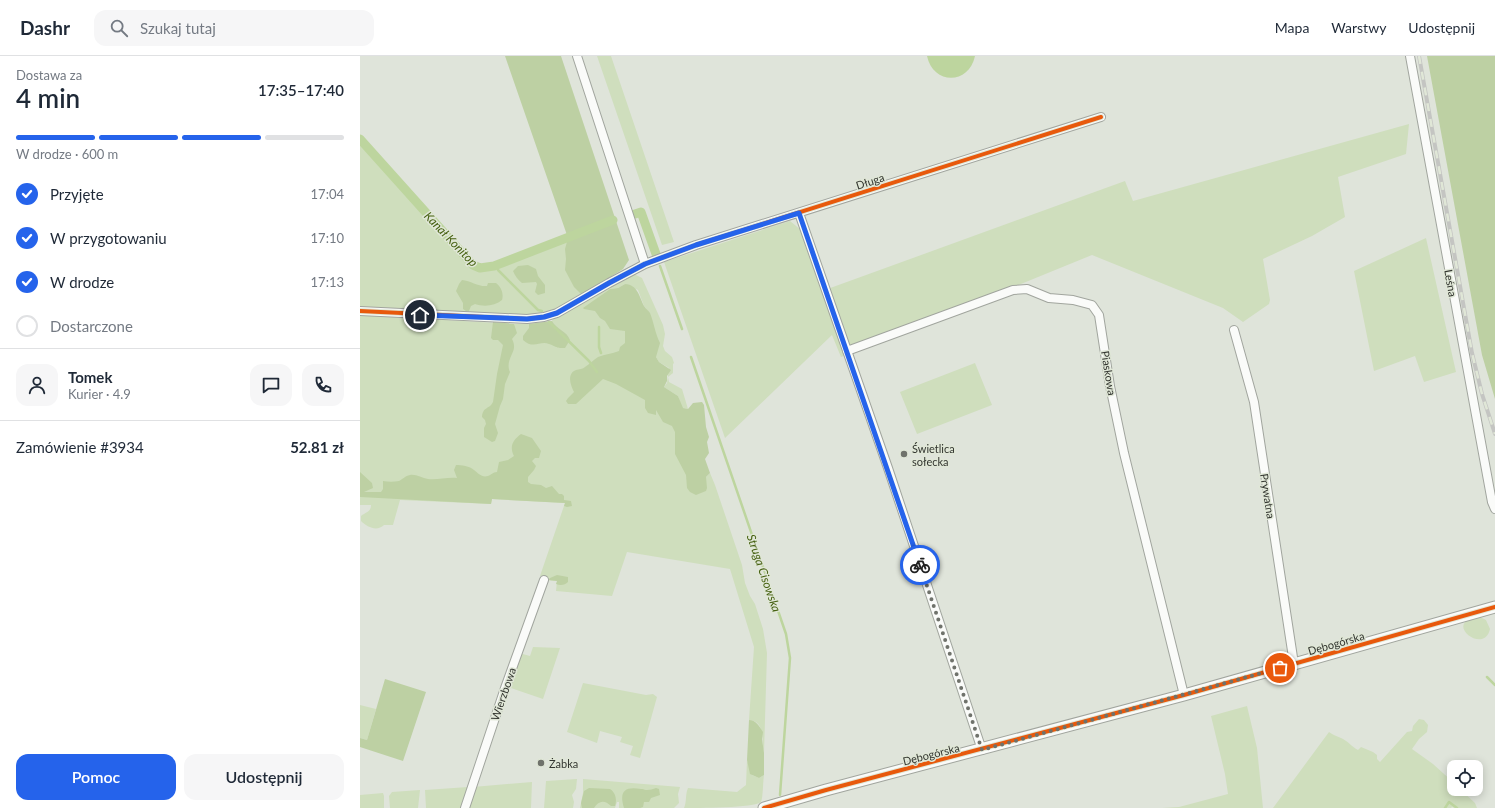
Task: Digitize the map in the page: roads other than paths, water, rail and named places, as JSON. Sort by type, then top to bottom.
[{"type":"street","points":[[578,56],[645,264]]},
{"type":"street","name":"Leśna","points":[[1410,56],[1421,109],[1492,502],[1495,509]]},
{"type":"street","name":"Długa","points":[[360,311],[519,319],[544,317],[557,313],[645,264],[696,245],[1101,117]]},
{"type":"street","points":[[799,213],[888,468],[982,750]]},
{"type":"street","name":"Piaskowa","points":[[847,351],[923,322],[1022,288],[1049,298],[1073,300],[1092,305],[1100,315],[1110,386],[1124,453],[1184,695]]},
{"type":"street","name":"Prywatna","points":[[1234,330],[1254,402],[1294,664]]},
{"type":"street","name":"Wierzbowa","points":[[464,808],[511,668],[544,580]]},
{"type":"street","name":"Dębogórska","points":[[765,808],[826,790],[982,750],[1184,695],[1495,607]]},
{"type":"waterway","name":"Kanał Konitop","points":[[360,139],[473,265],[480,268],[494,266],[613,220]]},
{"type":"waterway","name":"Struga Cisowska","points":[[635,214],[641,212],[656,254]]},
{"type":"waterway","name":"Struga Cisowska","points":[[660,266],[682,329]]},
{"type":"waterway","points":[[498,270],[538,310],[542,311]]},
{"type":"waterway","points":[[549,322],[589,361],[597,372]]},
{"type":"waterway","points":[[599,327],[599,347],[601,353]]},
{"type":"waterway","name":"Struga Cisowska","points":[[691,357],[786,634],[790,658],[780,795]]},
{"type":"waterway","points":[[1487,677],[1495,685]]},
{"type":"waterway","points":[[1445,808],[1449,802],[1457,808]]},
{"type":"railway","points":[[1419,56],[1472,353],[1482,394],[1495,434]]},
{"type":"place","name":"Świetlica sołecka","points":[[904,454]]},
{"type":"place","name":"Żabka","points":[[541,763]]}]
